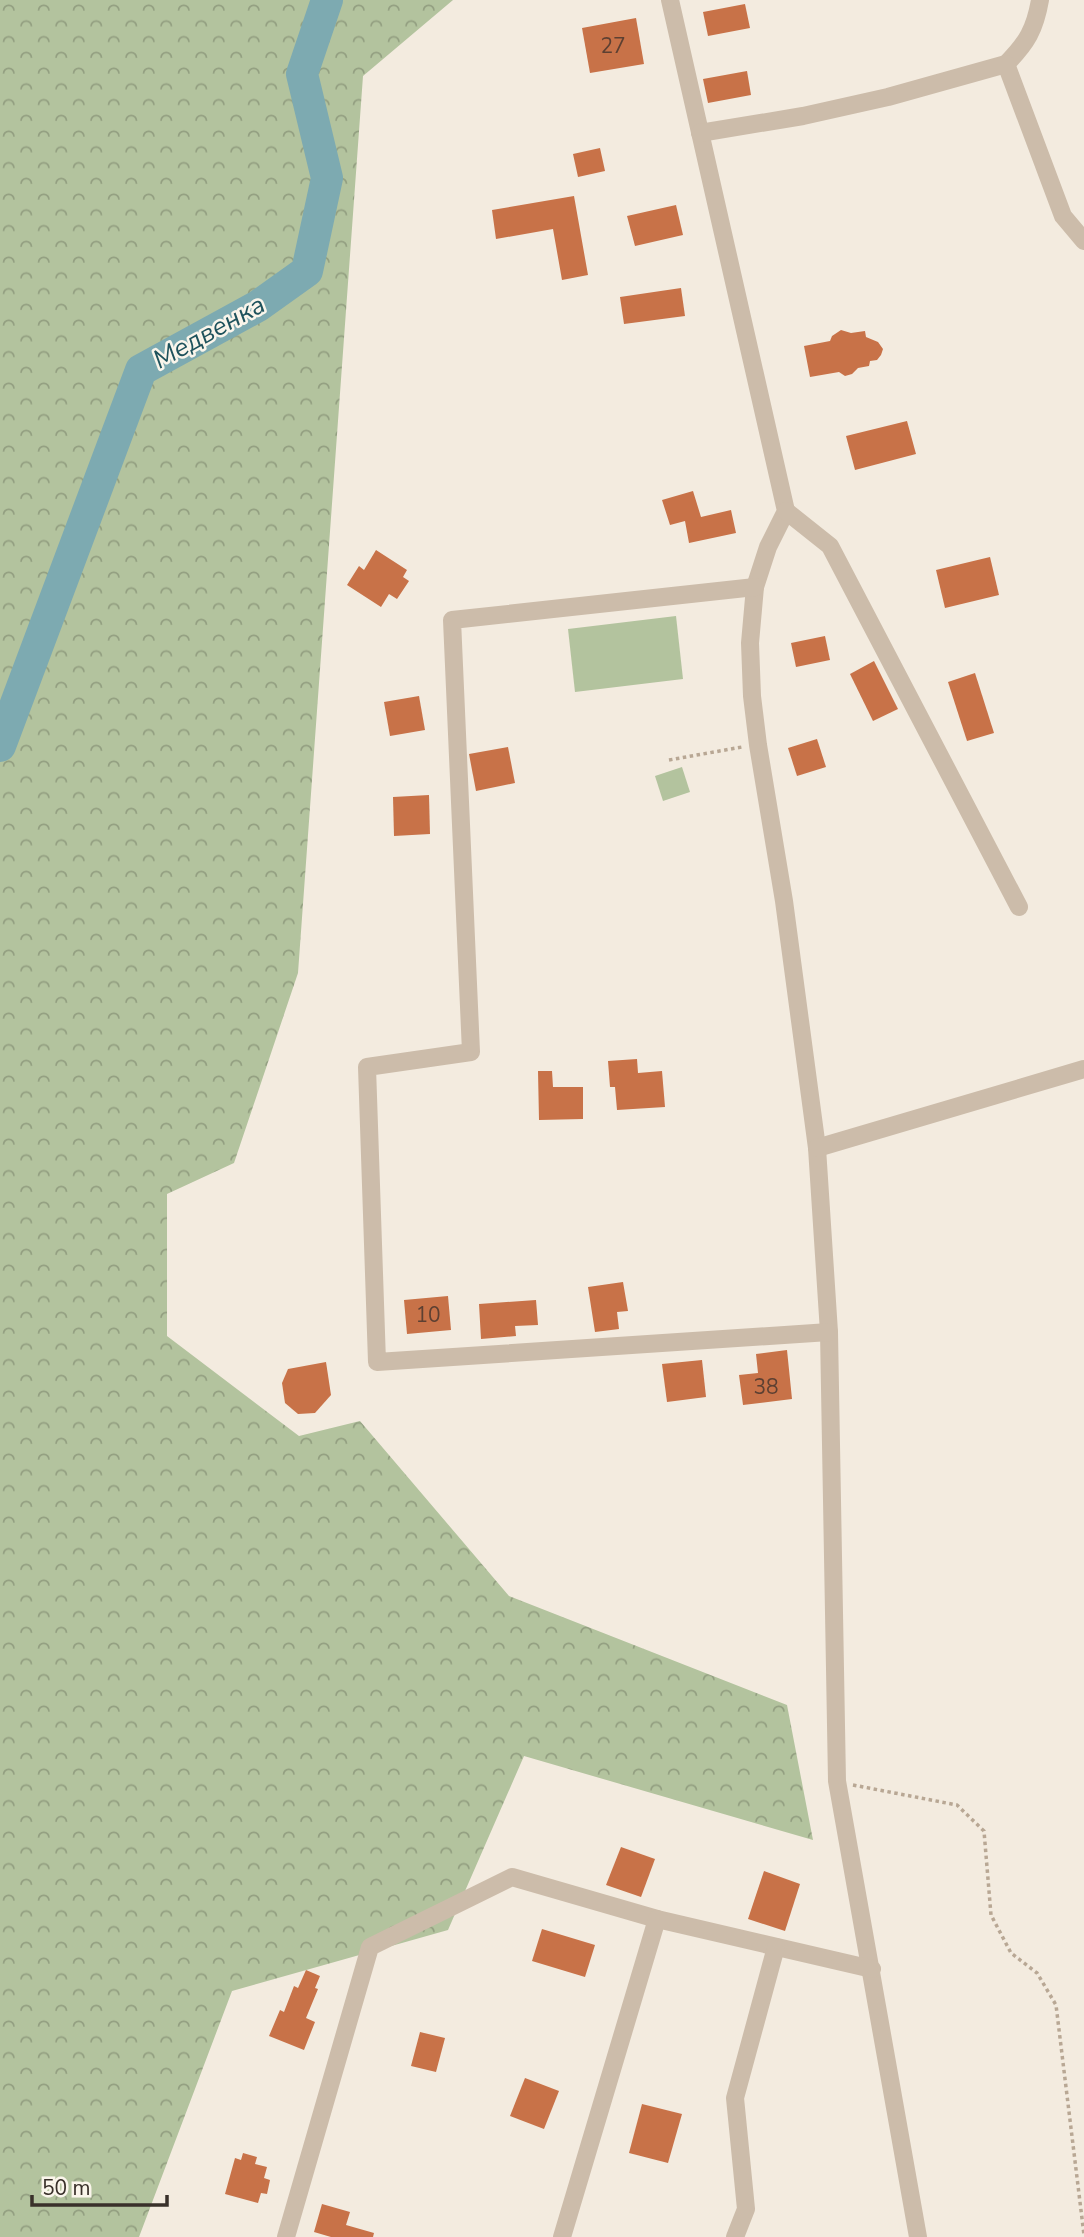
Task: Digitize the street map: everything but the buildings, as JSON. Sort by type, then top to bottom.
[{"type":"street","points":[[670,0],[786,511],[830,546],[1018,907]]},
{"type":"street","points":[[699,133],[888,97],[1006,64],[1019,51],[1036,24],[1040,0]]},
{"type":"street","points":[[1006,64],[1063,216],[1083,238]]},
{"type":"street","points":[[786,511],[768,547],[755,587],[750,643],[752,696],[785,901],[817,1148],[829,1332],[837,1781],[918,2237]]},
{"type":"street","points":[[755,587],[452,620],[471,1052],[366,1067],[377,1362],[829,1332]]},
{"type":"street","points":[[817,1148],[1084,1069]]},
{"type":"street","points":[[286,2237],[370,1947],[512,1877],[656,1919],[872,1969]]},
{"type":"street","points":[[562,2237],[656,1919]]},
{"type":"street","points":[[735,2237],[746,2208],[735,2098],[776,1947]]},
{"type":"path","points":[[669,760],[758,745]]},
{"type":"path","points":[[837,1781],[957,1805],[984,1831],[991,1915],[1012,1953],[1037,1973],[1056,2005],[1084,2235]]},
{"type":"green space","points":[[0,0],[453,0],[363,76],[298,973],[234,1163],[167,1194],[167,1336],[299,1436],[360,1421],[509,1596],[787,1705],[813,1840],[524,1756],[448,1930],[232,1991],[139,2237],[0,2237]]},
{"type":"green space","points":[[676,616],[683,679],[575,692],[568,629]]},
{"type":"green space","points":[[682,767],[690,792],[663,801],[655,776]]},
{"type":"waterway","name":"Медвенка","points":[[0,746],[141,370],[258,306],[307,271],[327,178],[302,74],[327,0]]}]
